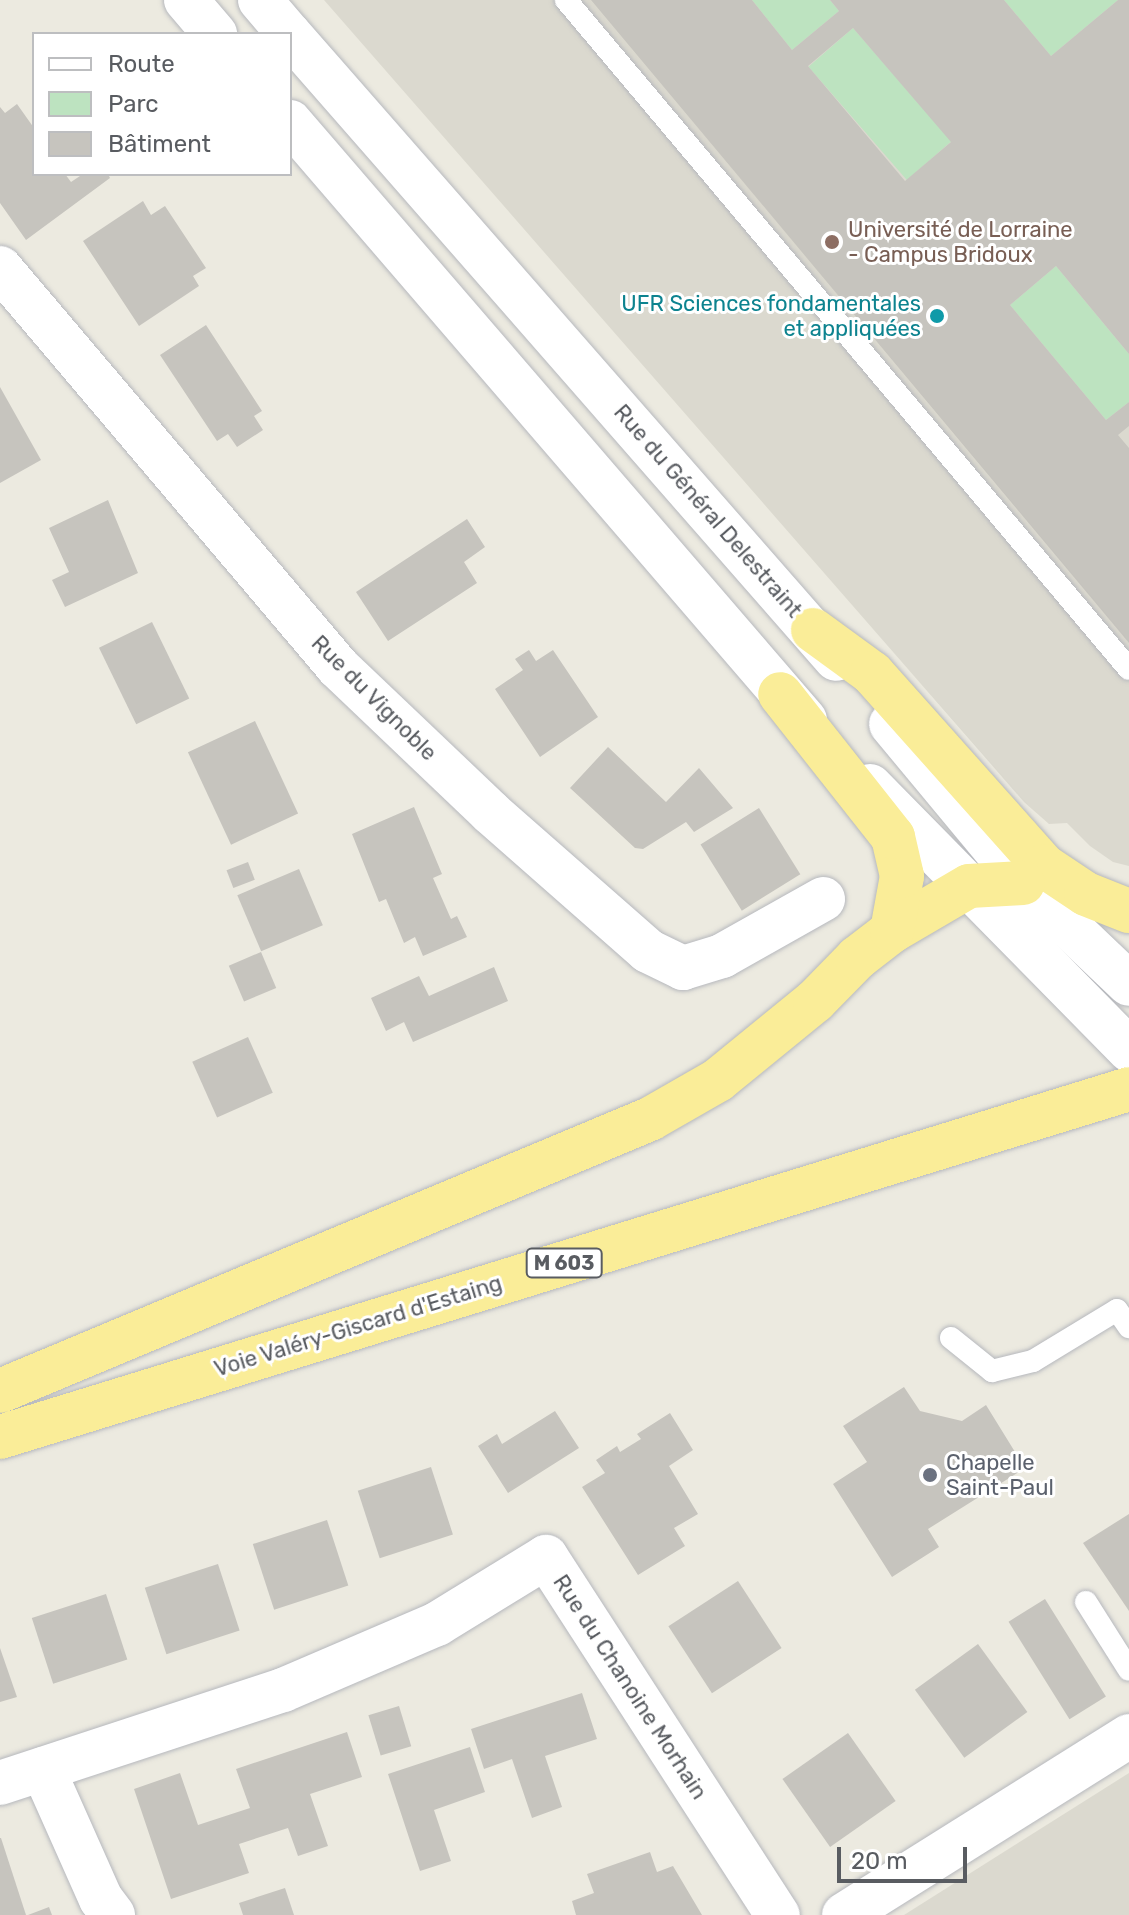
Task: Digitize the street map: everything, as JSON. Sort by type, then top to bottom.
[{"type":"highway","points":[[813,630],[872,673],[1044,866],[1086,894],[1129,911]]},
{"type":"highway","points":[[780,694],[893,837],[902,876],[892,931]]},
{"type":"highway","points":[[0,1391],[650,1119],[718,1080],[892,931],[969,886],[1023,883]]},
{"type":"highway","name":"Voie Valéry-Giscard d'Estaing","points":[[0,1437],[1128,1062]]},
{"type":"street","points":[[186,0],[213,32]]},
{"type":"street","name":"Rue du Général Delestraint","points":[[260,0],[288,32]]},
{"type":"street","name":"Rue du Général Delestraint","points":[[292,36],[813,630],[1023,883],[1129,984]]},
{"type":"street","points":[[292,124],[780,694],[969,886],[1128,1062]]},
{"type":"street","name":"Rue du Vignoble","points":[[0,268],[338,667],[490,812],[648,951],[683,968],[722,956],[823,899]]},
{"type":"street","name":"Rue du Chanoine Morhain","points":[[0,1783],[283,1690],[437,1624],[546,1557],[778,1915]]},
{"type":"street","points":[[844,1915],[1129,1736]]},
{"type":"street","points":[[43,1769],[101,1899],[113,1915]]},
{"type":"lane","points":[[566,0],[1129,669]]},
{"type":"lane","points":[[951,1338],[992,1371],[1033,1361],[1117,1310],[1129,1327]]},
{"type":"lane","points":[[1086,1602],[1129,1670]]},
{"type":"shaded area","name":"Université de Lorraine - Campus Bridoux","points":[[324,0],[1129,0],[1129,866],[1113,862],[1090,846],[1067,823],[1049,824],[1024,802]]},
{"type":"shaded area","points":[[1129,1773],[1129,1915],[904,1915]]},
{"type":"green space","points":[[752,0],[830,0],[839,11],[792,50]]},
{"type":"green space","points":[[1004,0],[1118,0],[1051,56]]},
{"type":"green space","points":[[853,28],[951,141],[907,180],[808,67]]},
{"type":"green space","points":[[1056,266],[1129,354],[1129,402],[1106,420],[1010,305]]},
{"type":"building","name":"UFR Sciences fondamentales et appliquées","points":[[591,0],[752,0],[792,50],[839,11],[830,0],[1004,0],[1051,56],[1118,0],[1129,0],[1129,354],[1056,266],[1010,305],[1106,420],[1129,402],[1129,426],[1118,435],[1129,448],[1129,643]],"holes":[[[853,28],[951,142],[905,181],[808,66]]]},
{"type":"building","points":[[17,104],[32,125],[32,176],[66,176],[71,182],[80,176],[110,178],[26,240],[0,203],[0,107],[5,113]]},
{"type":"building","points":[[143,201],[151,215],[165,206],[206,268],[193,276],[199,286],[139,326],[83,241]]},
{"type":"building","points":[[206,325],[262,411],[254,416],[263,430],[237,447],[228,434],[217,441],[160,355]]},
{"type":"building","points":[[0,387],[41,460],[0,483]]},
{"type":"building","points":[[108,500],[138,573],[65,607],[52,580],[69,572],[49,528]]},
{"type":"building","points":[[467,519],[485,547],[464,562],[477,583],[388,641],[356,592]]},
{"type":"building","points":[[152,622],[189,698],[136,724],[99,648]]},
{"type":"building","points":[[529,650],[536,661],[553,650],[598,717],[540,757],[495,689],[523,670],[515,659]]},
{"type":"building","points":[[255,721],[298,813],[231,845],[188,752]]},
{"type":"building","points":[[608,747],[666,802],[699,768],[733,808],[694,832],[686,822],[643,849],[635,848],[570,788]]},
{"type":"building","points":[[414,807],[442,874],[433,878],[451,919],[457,916],[467,937],[423,956],[415,937],[404,943],[386,899],[379,902],[352,834]]},
{"type":"building","points":[[759,808],[800,874],[742,911],[700,845]]},
{"type":"building","points":[[248,862],[255,880],[233,888],[227,870]]},
{"type":"building","points":[[299,869],[323,925],[261,951],[237,895]]},
{"type":"building","points":[[261,952],[276,988],[244,1002],[229,966]]},
{"type":"building","points":[[494,967],[508,1001],[413,1042],[404,1022],[386,1031],[371,998],[419,976],[429,996]]},
{"type":"building","points":[[248,1037],[273,1093],[217,1118],[192,1062]]},
{"type":"building","name":"Chapelle Saint-Paul","points":[[904,1387],[920,1411],[962,1421],[986,1405],[1025,1468],[928,1529],[939,1547],[892,1577],[833,1484],[867,1462],[843,1426]]},
{"type":"building","points":[[555,1411],[579,1448],[508,1493],[478,1446],[497,1434],[502,1444]]},
{"type":"building","points":[[670,1413],[693,1450],[669,1466],[698,1514],[674,1528],[685,1546],[638,1575],[582,1487],[605,1473],[596,1460],[617,1446],[620,1452],[641,1439],[637,1434]]},
{"type":"building","points":[[431,1467],[453,1535],[380,1558],[358,1491]]},
{"type":"building","points":[[1129,1514],[1129,1611],[1083,1543]]},
{"type":"building","points":[[327,1520],[348,1586],[274,1610],[253,1544]]},
{"type":"building","points":[[218,1564],[240,1631],[166,1654],[145,1588]]},
{"type":"building","points":[[738,1581],[782,1648],[712,1693],[668,1626]]},
{"type":"building","points":[[106,1594],[127,1660],[53,1684],[32,1618]]},
{"type":"building","points":[[1045,1599],[1106,1697],[1069,1719],[1009,1622]]},
{"type":"building","points":[[978,1644],[1027,1712],[964,1758],[915,1690]]},
{"type":"building","points":[[0,1648],[17,1697],[0,1702]]},
{"type":"building","points":[[582,1693],[597,1739],[545,1756],[562,1807],[532,1818],[512,1759],[484,1769],[471,1729]]},
{"type":"building","points":[[399,1706],[411,1746],[381,1756],[368,1715]]},
{"type":"building","points":[[347,1732],[362,1777],[310,1794],[328,1846],[298,1856],[288,1828],[239,1844],[249,1873],[171,1899],[134,1789],[180,1773],[198,1825],[250,1808],[236,1769]]},
{"type":"building","points":[[848,1733],[896,1801],[830,1847],[782,1779]]},
{"type":"building","points":[[470,1747],[485,1792],[434,1810],[451,1861],[420,1871],[388,1774]]},
{"type":"building","points":[[1,1838],[26,1915],[0,1915]]},
{"type":"building","points":[[650,1852],[657,1872],[673,1866],[702,1915],[576,1915],[572,1901],[594,1893],[587,1874]]},
{"type":"building","points":[[285,1888],[294,1915],[243,1915],[239,1903]]},
{"type":"building","points":[[49,1907],[52,1915],[28,1915]]},
{"type":"place","name":"Université de Lorraine - Campus Bridoux","points":[[832,242]]},
{"type":"place","name":"UFR Sciences fondamentales et appliquées","points":[[937,316]]},
{"type":"place","name":"Chapelle Saint-Paul","points":[[930,1475]]}]
